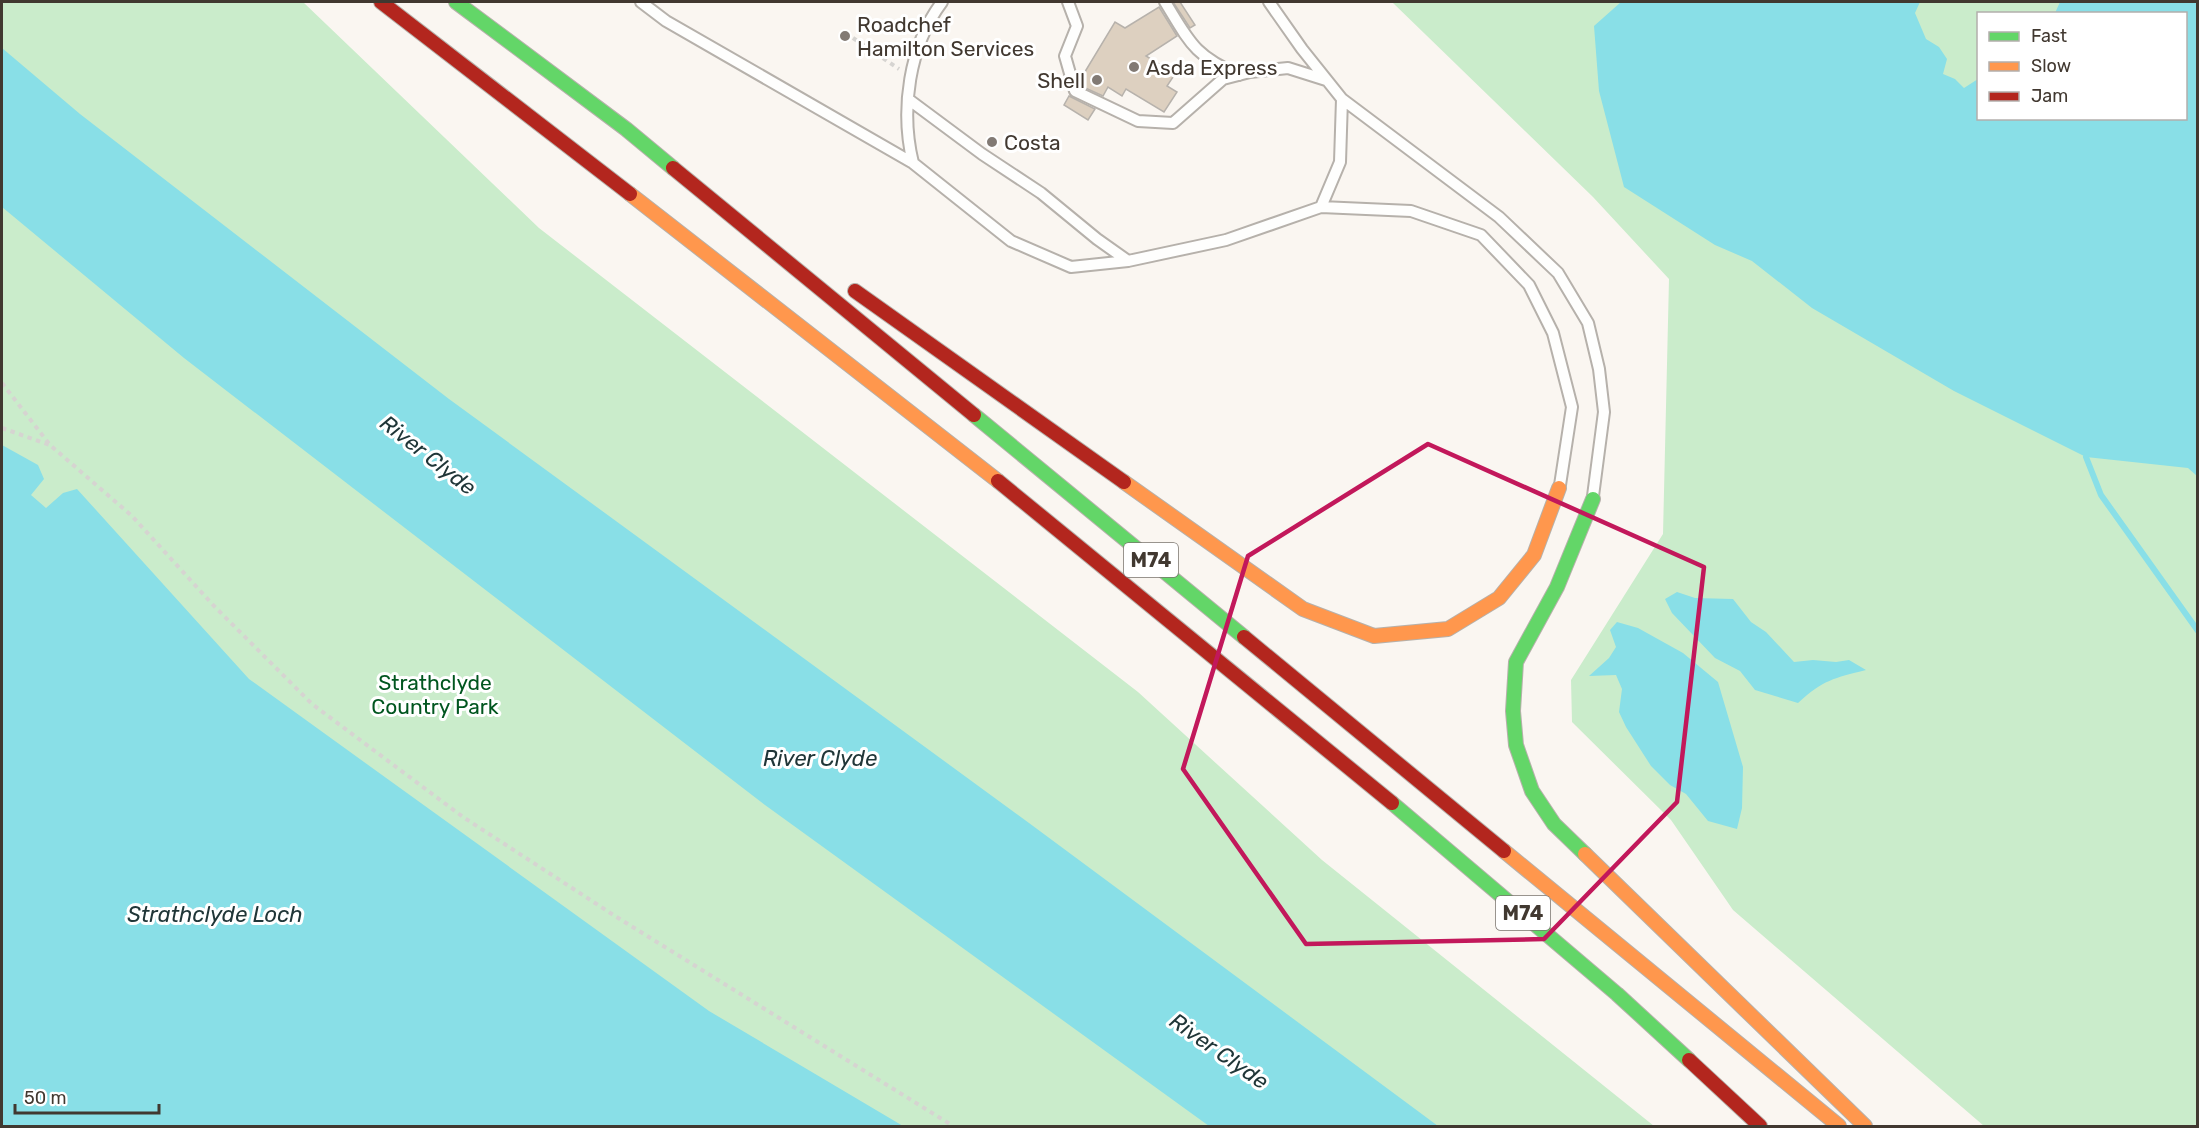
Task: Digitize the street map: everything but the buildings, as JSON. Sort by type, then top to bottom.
[{"type":"highway","name":"M74","points":[[381,2],[943,437],[1259,693],[1599,978],[1760,1126]]},
{"type":"highway","name":"M74","points":[[456,2],[626,129],[1839,1126]]},
{"type":"highway","points":[[626,129],[781,238]]},
{"type":"highway","points":[[839,280],[1303,609],[1374,636],[1448,629],[1499,598],[1534,555],[1559,488]]},
{"type":"highway","points":[[1593,499],[1557,587],[1516,662],[1513,711],[1516,745],[1532,791],[1554,825],[1865,1126]]},
{"type":"lane","points":[[641,2],[666,21],[913,164],[1011,241],[1071,267],[1128,261],[1226,240],[1321,207],[1411,211],[1481,235],[1529,285],[1553,333],[1572,407],[1559,488]]},
{"type":"lane","points":[[913,164],[909,145],[908,99],[921,36],[942,2]]},
{"type":"lane","points":[[1068,2],[1077,26],[1065,56],[1075,91],[1138,121],[1173,123],[1223,79],[1239,75],[1288,68],[1327,80]]},
{"type":"lane","points":[[1165,2],[1192,46],[1215,65],[1239,75]]},
{"type":"lane","points":[[1269,2],[1302,49],[1342,99],[1499,217],[1558,273],[1588,323],[1599,369],[1604,412],[1593,499]]},
{"type":"lane","points":[[908,99],[982,154],[1041,193],[1128,261]]},
{"type":"lane","points":[[1321,207],[1340,162],[1342,99]]},
{"type":"path","points":[[853,38],[912,77]]},
{"type":"path","points":[[2,382],[50,445],[132,516],[214,606],[312,704],[463,817],[615,916],[953,1126]]},
{"type":"path","points":[[2,428],[50,445]]},
{"type":"highlighted area","points":[[1428,444],[1704,567],[1677,802],[1544,939],[1306,944],[1183,769],[1248,556]]},
{"type":"green space","name":"Strathclyde Country Park","points":[[2,2],[303,2],[539,228],[1138,692],[1322,860],[1654,1126],[2,1126]]},
{"type":"green space","points":[[1392,2],[2197,2],[2197,1126],[1984,1126],[1733,910],[1671,820],[1572,722],[1571,680],[1663,534],[1669,279],[1593,197]]},
{"type":"water","points":[[1621,2],[1920,2],[1915,13],[1926,39],[1939,47],[1947,59],[1943,74],[1955,79],[1964,88],[1977,80],[1977,120],[2187,120],[2187,12],[2055,12],[2060,2],[2197,2],[2197,476],[2188,468],[2086,457],[1954,391],[1812,308],[1752,261],[1715,245],[1624,187],[1599,91],[1594,26]]},
{"type":"water","name":"River Clyde","points":[[2,48],[80,114],[449,399],[1029,823],[1438,1126],[1209,1126],[765,805],[184,358],[2,207]]},
{"type":"water","name":"Strathclyde Loch","points":[[2,445],[38,465],[44,479],[31,495],[46,508],[63,493],[77,489],[249,679],[709,1011],[903,1126],[2,1126]]},
{"type":"water","points":[[1677,592],[1695,598],[1733,599],[1751,622],[1766,632],[1794,662],[1849,660],[1866,670],[1829,681],[1798,703],[1755,690],[1740,671],[1715,658],[1672,613],[1665,599]]},
{"type":"water","points":[[1617,622],[1638,628],[1683,653],[1718,682],[1743,767],[1742,808],[1737,829],[1708,821],[1686,794],[1670,785],[1651,766],[1619,712],[1622,689],[1616,675],[1589,676],[1609,658],[1616,647],[1610,630]]},
{"type":"waterway","points":[[2086,457],[2101,495],[2198,631]]},
{"type":"traffic: fast","points":[[456,2],[626,129],[673,168]]},
{"type":"traffic: fast","points":[[974,415],[1244,637]]},
{"type":"traffic: fast","points":[[1585,854],[1554,824],[1532,791],[1516,745],[1513,711],[1516,662],[1557,587],[1593,499]]},
{"type":"traffic: fast","points":[[1392,803],[1617,994],[1689,1060]]},
{"type":"traffic: slow","points":[[630,194],[998,481]]},
{"type":"traffic: slow","points":[[1124,482],[1303,609],[1374,636],[1448,629],[1499,598],[1534,555],[1559,488]]},
{"type":"traffic: slow","points":[[1504,851],[1839,1126]]},
{"type":"traffic: slow","points":[[1585,854],[1865,1126]]},
{"type":"traffic: jam","points":[[381,2],[630,194]]},
{"type":"traffic: jam","points":[[673,168],[974,415]]},
{"type":"traffic: jam","points":[[855,291],[1124,482]]},
{"type":"traffic: jam","points":[[998,481],[1392,803]]},
{"type":"traffic: jam","points":[[1244,637],[1504,851]]},
{"type":"traffic: jam","points":[[1689,1060],[1760,1126]]},
{"type":"place","name":"Roadchef Hamilton Services","points":[[845,36]]},
{"type":"place","name":"Asda Express","points":[[1134,67]]},
{"type":"place","name":"Shell","points":[[1097,80]]},
{"type":"place","name":"Costa","points":[[992,142]]}]
